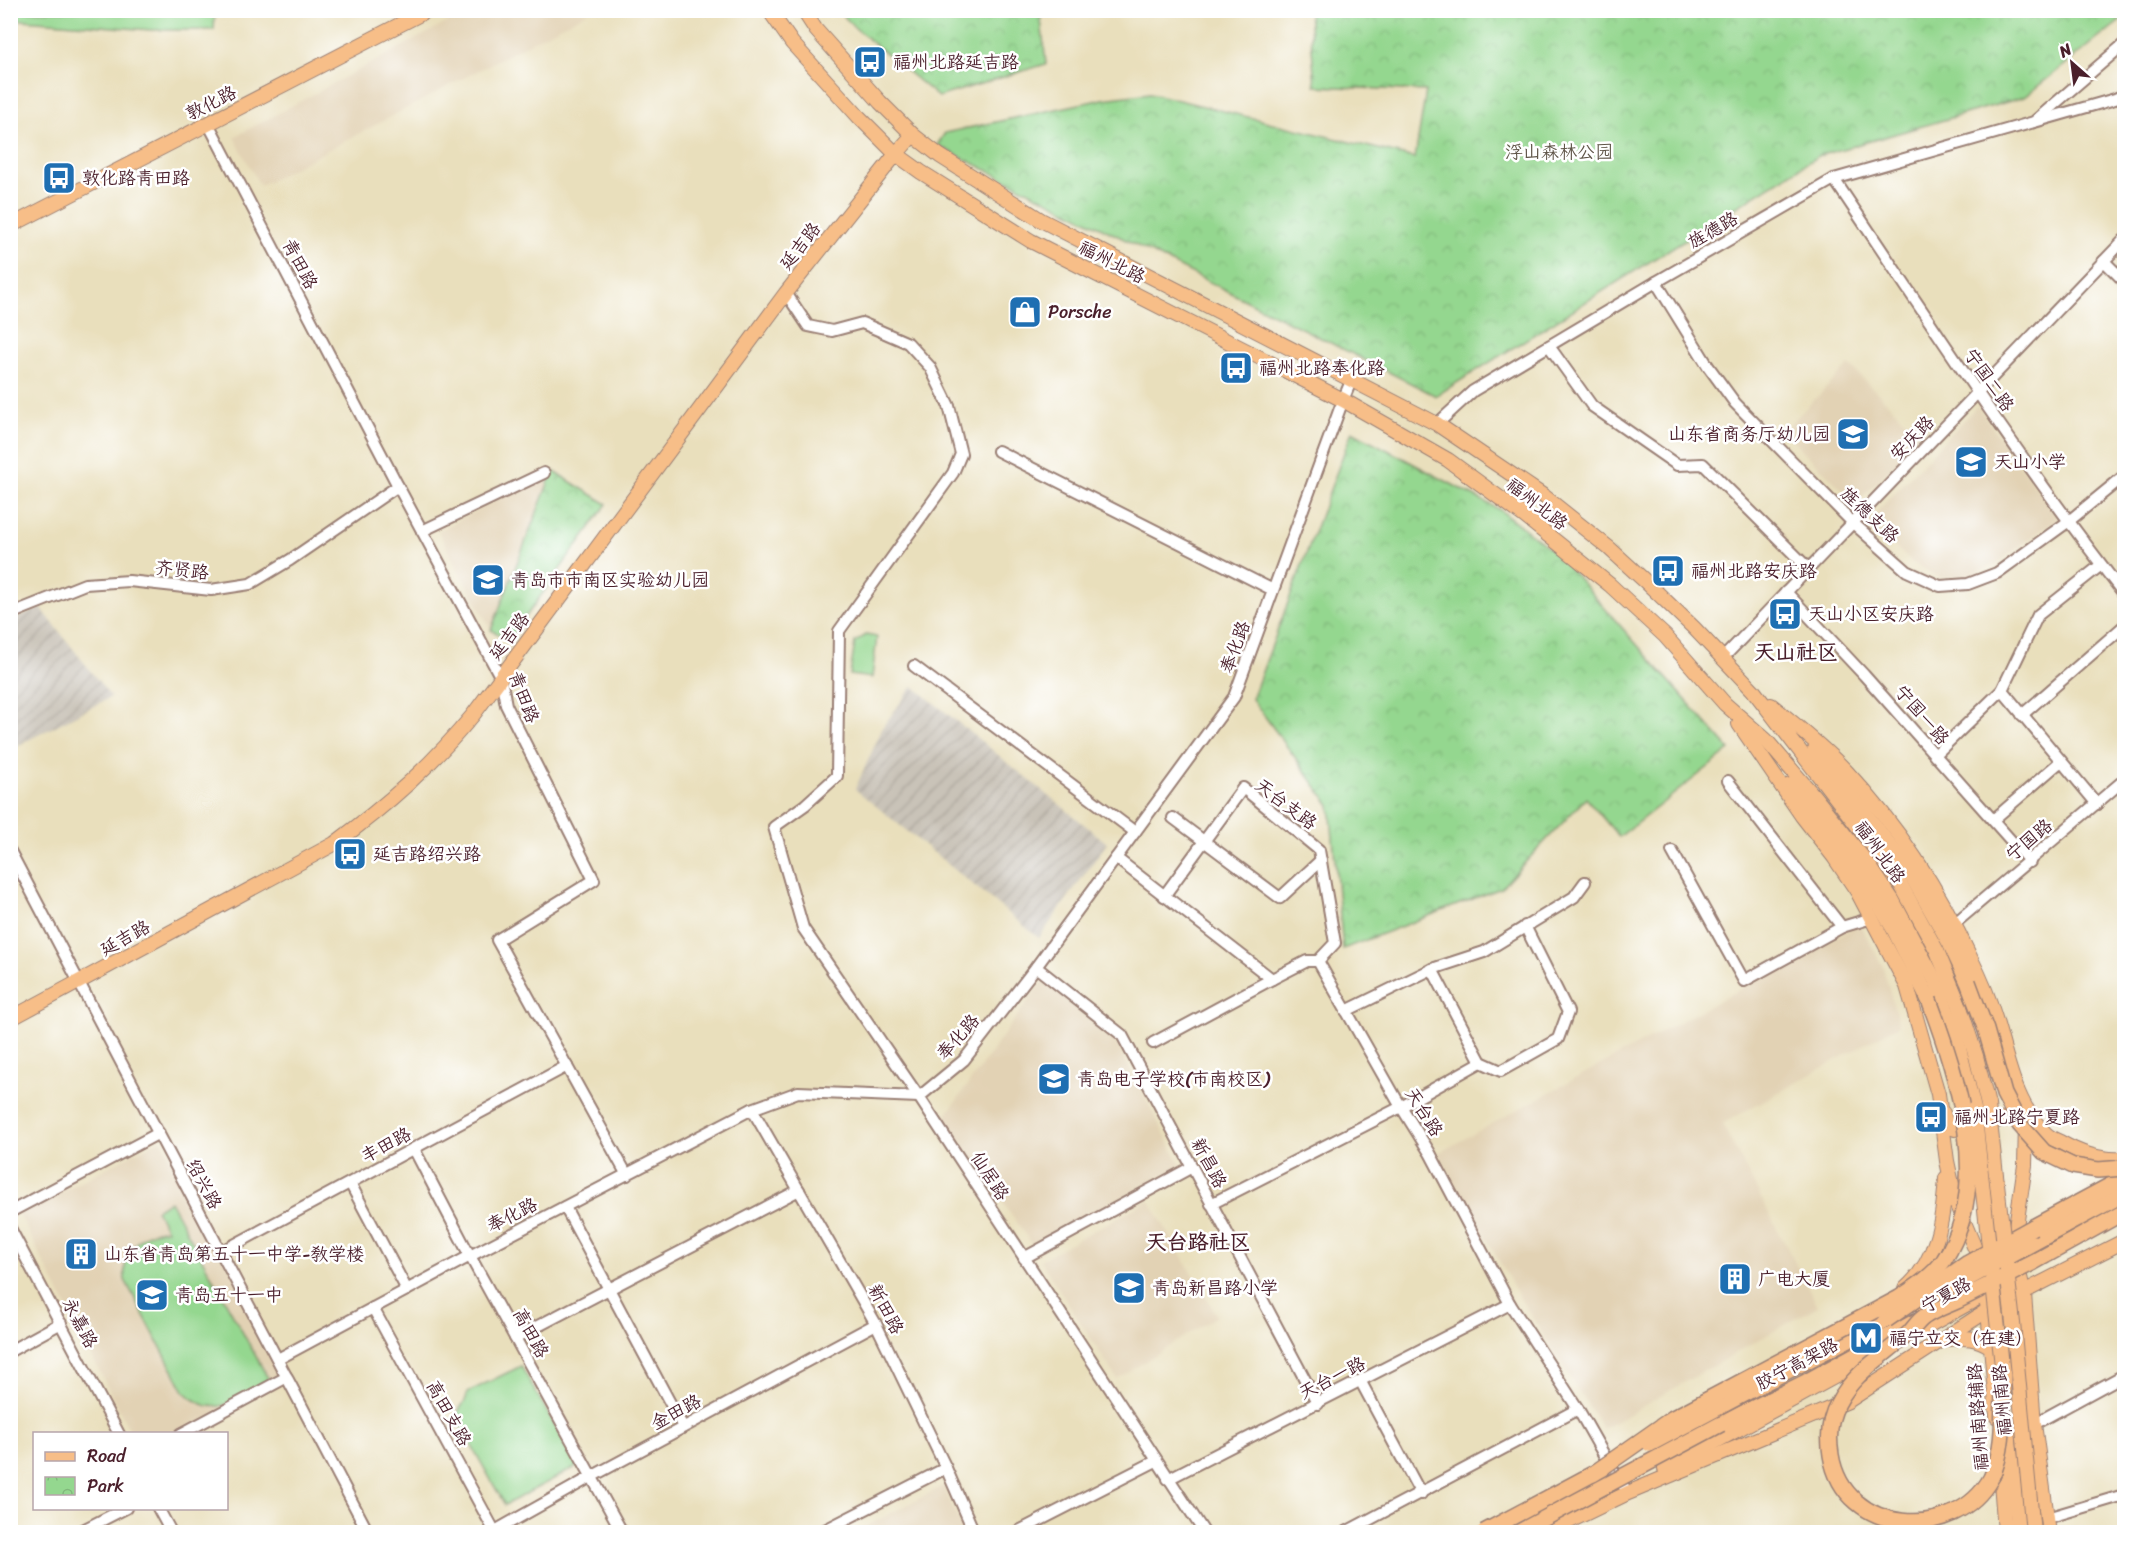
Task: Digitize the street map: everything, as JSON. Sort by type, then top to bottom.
[{"type":"highway","points":[[1860,807],[1911,874],[1950,943],[1986,1030],[2004,1094],[2020,1125],[2044,1152],[2073,1166],[2098,1170],[2124,1168]]},
{"type":"highway","points":[[1593,1474],[1673,1418],[1899,1298],[1922,1282],[1943,1262],[1961,1226],[1969,1181],[1968,1147],[1945,1042],[1929,1000],[1899,939],[1871,890],[1830,833]]},
{"type":"highway","name":"胶宁高架路","points":[[1886,1320],[1968,1263],[2124,1178]]},
{"type":"highway","name":"胶宁高架路","points":[[1484,1533],[1772,1378],[2124,1194]]},
{"type":"highway","name":"胶宁高架路","points":[[1519,1533],[1924,1317],[2034,1262],[2124,1212]]},
{"type":"highway","points":[[1924,1317],[1908,1334],[1863,1371],[1847,1388],[1833,1413],[1829,1429],[1832,1463],[1852,1500],[1865,1510],[1879,1519],[1895,1524],[1911,1525],[1930,1524],[1966,1508],[1991,1479],[2000,1445],[2003,1375]]},
{"type":"main road","name":"敦化路","points":[[10,226],[428,10]]},
{"type":"main road","name":"福州北路","points":[[769,10],[792,43],[859,117],[896,154],[921,172],[1031,241],[1343,400],[1448,460],[1523,515],[1610,585],[1665,636],[1725,704],[1766,740],[1814,796],[1868,864],[1893,901],[1925,958],[1946,1006],[1981,1107],[2007,1264]]},
{"type":"main road","name":"福州北路","points":[[803,10],[816,30],[880,102],[913,135],[940,156],[1041,220],[1437,424],[1545,497],[1609,548],[1723,658],[1753,690],[1880,855],[1918,915],[1937,951],[1959,1004],[1976,1056],[1981,1107],[1987,1267]]},
{"type":"main road","name":"延吉路","points":[[10,1019],[334,844],[373,815],[443,751],[501,678],[786,293],[913,135]]},
{"type":"main road","points":[[1753,690],[1844,768],[1894,830],[1928,878],[1972,959],[1994,1014],[2015,1084],[2026,1108],[2045,1134],[2080,1154],[2110,1161],[2124,1160]]},
{"type":"main road","points":[[1725,704],[1802,816],[1834,857],[1872,918],[1907,986],[1938,1094],[1947,1161],[1956,1203],[1987,1267]]},
{"type":"main road","points":[[1790,720],[1860,807]]},
{"type":"main road","points":[[1753,743],[1830,833]]},
{"type":"main road","points":[[1940,1106],[1945,1122],[1949,1127],[1955,1129],[2011,1118],[2024,1113],[2026,1108]]},
{"type":"main road","points":[[2026,1108],[2025,1165],[2013,1246],[2024,1294],[2034,1424],[2049,1533]]},
{"type":"main road","points":[[1863,1326],[1914,1281],[1926,1263],[1939,1236],[1944,1208],[1947,1161]]},
{"type":"main road","points":[[1472,1533],[1863,1326],[1987,1267],[2013,1246],[2124,1186]]},
{"type":"main road","name":"宁夏路","points":[[1628,1493],[1673,1464],[2124,1219]]},
{"type":"main road","name":"宁夏路","points":[[1547,1533],[1628,1493],[1848,1401],[1988,1310],[2024,1294],[2124,1241]]},
{"type":"main road","name":"福州南路","points":[[2007,1264],[2033,1533]]},
{"type":"main road","name":"福州南路","points":[[1987,1267],[2003,1375],[2019,1533]]},
{"type":"main road","name":"福州南路辅路","points":[[1987,1267],[1986,1294],[2005,1533]]},
{"type":"main road","points":[[1942,1340],[1970,1338],[1981,1340],[1991,1347]]},
{"type":"street","name":"旌德路","points":[[2034,122],[2124,44]]},
{"type":"street","name":"旌德路","points":[[1437,424],[1473,391],[1834,179],[2124,95]]},
{"type":"street","name":"青田路","points":[[209,125],[501,678],[506,705],[594,880],[497,940],[627,1175]]},
{"type":"street","name":"宁国二路","points":[[1834,179],[1978,393],[2124,594]]},
{"type":"street","name":"安庆路","points":[[1723,658],[2124,240]]},
{"type":"street","points":[[2104,261],[2124,281]]},
{"type":"street","name":"旌德支路","points":[[1656,282],[1708,366],[1735,403],[1853,523],[1907,571],[1940,586],[1968,584],[1997,573],[2069,521],[2124,476]]},
{"type":"street","name":"仙居路","points":[[786,293],[808,326],[832,331],[862,323],[908,343],[930,367],[949,406],[961,454],[953,473],[839,631],[837,776],[805,805],[774,827],[803,928],[919,1097],[1204,1533]]},
{"type":"street","points":[[1549,346],[1592,406],[1677,465],[1703,464],[1809,569]]},
{"type":"street","name":"奉化路","points":[[278,1359],[752,1109],[798,1092],[919,1097],[964,1060],[1036,967],[1234,697],[1352,379]]},
{"type":"street","points":[[998,451],[1273,590]]},
{"type":"street","points":[[422,531],[544,473]]},
{"type":"street","name":"齐贤路","points":[[10,614],[45,598],[85,584],[129,581],[211,590],[250,584],[290,560],[398,486]]},
{"type":"street","points":[[1935,754],[2002,690],[2038,615],[2102,565]]},
{"type":"street","name":"宁国一路","points":[[1786,592],[1864,675],[2030,862]]},
{"type":"street","points":[[2022,715],[2124,626]]},
{"type":"street","points":[[914,666],[1135,832]]},
{"type":"street","points":[[2002,690],[2097,804]]},
{"type":"street","points":[[1993,820],[2061,761]]},
{"type":"street","name":"宁国路","points":[[1954,924],[2030,862],[2124,780]]},
{"type":"street","points":[[1728,781],[1842,927]]},
{"type":"street","name":"天台支路","points":[[1164,896],[1243,788],[1319,850],[1335,943],[1318,961]]},
{"type":"street","points":[[1173,818],[1280,898],[1321,860]]},
{"type":"street","name":"绍兴路","points":[[10,851],[368,1533]]},
{"type":"street","points":[[1672,851],[1744,981],[1842,927],[1872,918]]},
{"type":"street","points":[[1116,858],[1272,979]]},
{"type":"street","points":[[1346,1011],[1432,969],[1484,952],[1574,897],[1585,882]]},
{"type":"street","points":[[1432,969],[1481,1062],[1501,1071],[1558,1039],[1568,1012],[1525,926]]},
{"type":"street","points":[[1153,1043],[1307,961],[1318,961]]},
{"type":"street","name":"天台路","points":[[1318,961],[1401,1107],[1430,1153],[1510,1304],[1578,1409],[1628,1493]]},
{"type":"street","name":"新昌路","points":[[1036,967],[1122,1035],[1318,1404]]},
{"type":"street","points":[[1211,1204],[1401,1107],[1481,1062]]},
{"type":"street","name":"丰田路","points":[[221,1252],[567,1066]]},
{"type":"street","name":"新田路","points":[[752,1109],[876,1324],[946,1468],[974,1533]]},
{"type":"street","points":[[10,1212],[159,1133]]},
{"type":"street","name":"高田路","points":[[414,1149],[622,1533]]},
{"type":"street","points":[[1024,1258],[1192,1167]]},
{"type":"street","points":[[350,1183],[407,1290]]},
{"type":"street","points":[[515,1338],[799,1190]]},
{"type":"street","points":[[565,1206],[683,1427]]},
{"type":"street","name":"永嘉路","points":[[10,1228],[118,1432]]},
{"type":"street","name":"天台一路","points":[[1168,1479],[1510,1304]]},
{"type":"street","name":"高田支路","points":[[373,1308],[494,1532]]},
{"type":"street","points":[[10,1351],[61,1323]]},
{"type":"street","name":"金田路","points":[[494,1532],[591,1477],[876,1324]]},
{"type":"street","points":[[2034,1424],[2124,1375]]},
{"type":"street","points":[[185,1432],[287,1377]]},
{"type":"street","points":[[1361,1382],[1421,1494]]},
{"type":"street","points":[[1346,1533],[1578,1409]]},
{"type":"street","points":[[1017,1533],[1156,1461]]},
{"type":"street","points":[[821,1533],[946,1468]]},
{"type":"street","points":[[2047,1518],[2124,1495]]},
{"type":"street","points":[[79,1533],[124,1510]]},
{"type":"street","points":[[159,1510],[171,1533]]},
{"type":"shaded area","points":[[470,10],[590,11],[260,186],[234,137]]},
{"type":"shaded area","name":"山东省商务厅幼儿园","points":[[1849,365],[1922,437],[1856,503],[1783,431]]},
{"type":"shaded area","name":"天山小学","points":[[1977,406],[2058,518],[1996,564],[1965,576],[1941,578],[1913,563],[1867,522]]},
{"type":"shaded area","name":"青岛市市南区实验幼儿园","points":[[553,471],[491,630],[438,531]]},
{"type":"shaded area","points":[[41,608],[111,697],[11,749],[11,620]]},
{"type":"shaded area","points":[[913,686],[1107,843],[1039,938],[855,789],[884,725]]},
{"type":"shaded area","points":[[1860,924],[1883,967],[1899,1025],[1722,1124],[1818,1306],[1603,1429],[1521,1300],[1438,1153]]},
{"type":"shaded area","name":"青岛电子学校(市南校区)","points":[[1043,980],[1114,1039],[1181,1165],[1040,1242],[1031,1243],[944,1118]]},
{"type":"shaded area","name":"青岛五十一中","points":[[161,1139],[287,1377],[183,1432],[130,1432],[19,1214]]},
{"type":"shaded area","name":"青岛新昌路小学","points":[[1149,1200],[1217,1316],[1117,1379],[1040,1260]]},
{"type":"shaded area","points":[[943,1486],[964,1532],[855,1532]]},
{"type":"green space","name":"浮山森林公园","points":[[2124,10],[2124,18],[2024,97],[1818,156],[1436,396],[937,145],[945,133],[1103,99],[1150,93],[1415,158],[1426,91],[1315,86],[1309,11]]},
{"type":"green space","points":[[10,11],[215,11],[214,30],[151,30],[11,19]]},
{"type":"green space","points":[[839,11],[1040,11],[1046,64],[938,97],[854,27]]},
{"type":"green space","points":[[1352,431],[1500,510],[1556,553],[1730,750],[1619,837],[1586,798],[1501,888],[1343,949],[1330,805],[1252,699]]},
{"type":"green space","points":[[553,471],[607,504],[509,640],[491,630]]},
{"type":"green space","points":[[866,635],[877,637],[872,678],[850,675],[855,642]]},
{"type":"green space","points":[[170,1201],[269,1380],[236,1400],[217,1407],[206,1406],[184,1391],[125,1280],[126,1261],[134,1245],[148,1234],[167,1230],[156,1210]]},
{"type":"green space","points":[[521,1366],[578,1466],[505,1505],[455,1416],[468,1392]]},
{"type":"place","name":"福州北路延吉路","points":[[870,62]]},
{"type":"place","name":"敦化路青田路","points":[[59,178]]},
{"type":"place","name":"Porsche","points":[[1025,312]]},
{"type":"place","name":"福州北路奉化路","points":[[1236,368]]},
{"type":"place","name":"山东省商务厅幼儿园","points":[[1853,434]]},
{"type":"place","name":"天山小学","points":[[1971,462]]},
{"type":"place","name":"福州北路安庆路","points":[[1668,571]]},
{"type":"place","name":"青岛市市南区实验幼儿园","points":[[488,580]]},
{"type":"place","name":"天山小区安庆路","points":[[1785,614]]},
{"type":"place","name":"延吉路绍兴路","points":[[350,854]]},
{"type":"place","name":"青岛电子学校(市南校区)","points":[[1054,1079]]},
{"type":"place","name":"福州北路宁夏路","points":[[1931,1117]]},
{"type":"place","name":"山东省青岛第五十一中学-教学楼","points":[[81,1254]]},
{"type":"place","name":"广电大厦","points":[[1735,1279]]},
{"type":"place","name":"青岛新昌路小学","points":[[1129,1288]]},
{"type":"place","name":"青岛五十一中","points":[[152,1295]]},
{"type":"place","name":"福宁立交（在建）","points":[[1866,1338]]},
{"type":"district","name":"天山社区","points":[[1796,652]]},
{"type":"district","name":"天台路社区","points":[[1198,1242]]}]
